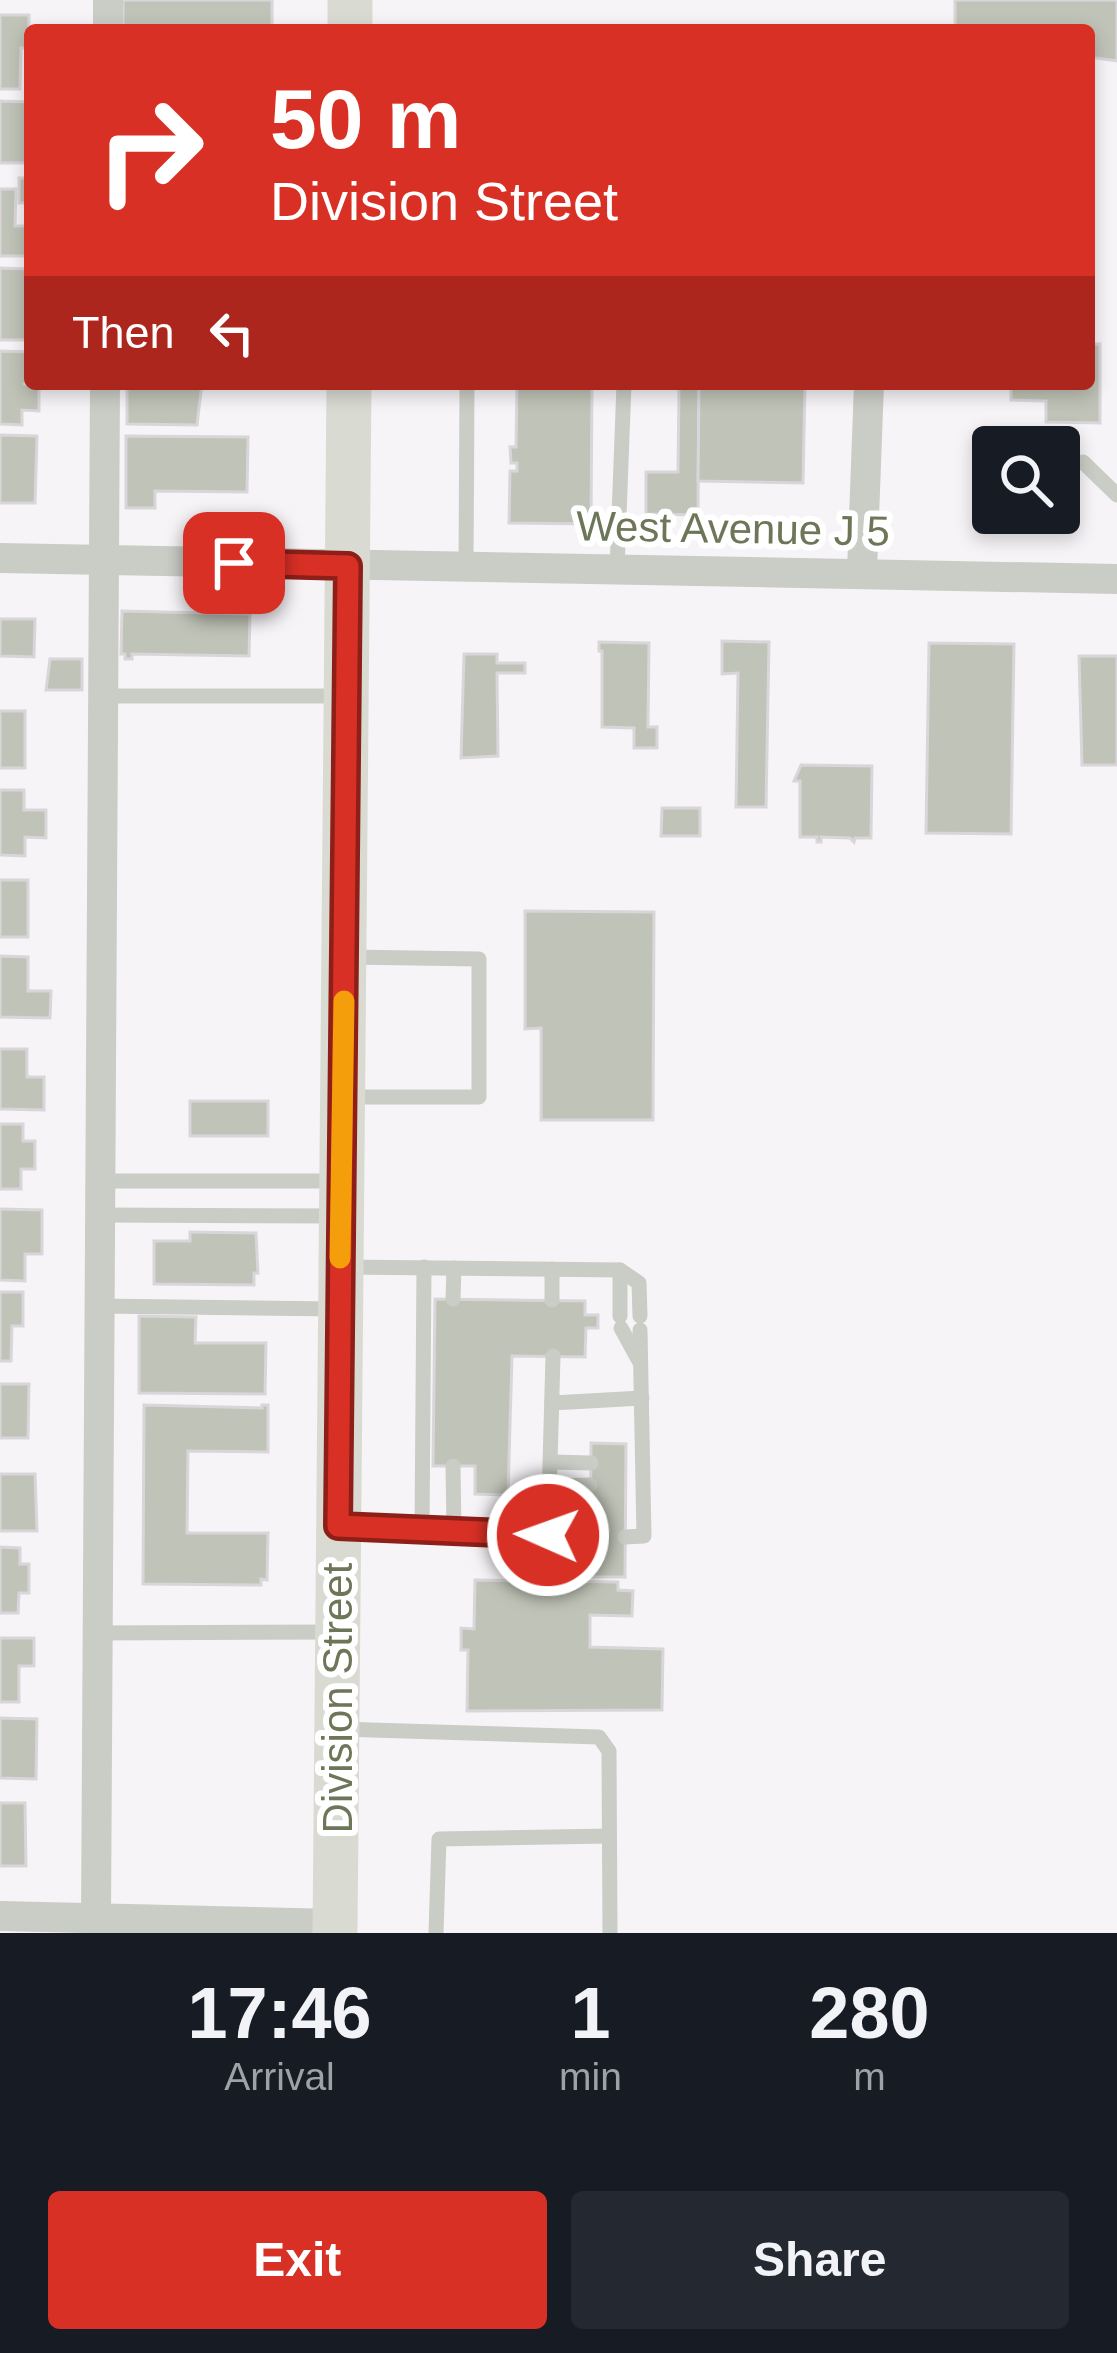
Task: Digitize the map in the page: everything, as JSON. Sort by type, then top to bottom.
[{"type":"main road","name":"Division Street","points":[[335,1929],[349,390]]},
{"type":"street","points":[[96,1919],[105,390]]},
{"type":"street","points":[[862,572],[869,390]]},
{"type":"street","name":"West Avenue J 5","points":[[0,558],[1117,579]]},
{"type":"street","points":[[0,1916],[335,1929]]},
{"type":"lane","points":[[466,390],[466,567]]},
{"type":"lane","points":[[617,569],[624,390]]},
{"type":"lane","points":[[1083,462],[1117,495]]},
{"type":"lane","points":[[102,696],[346,696]]},
{"type":"lane","points":[[343,1097],[479,1097],[479,959],[344,957]]},
{"type":"lane","points":[[99,1181],[341,1198]]},
{"type":"lane","points":[[99,1214],[341,1198]]},
{"type":"lane","points":[[422,1530],[424,1267]]},
{"type":"lane","points":[[99,1306],[340,1288],[424,1267],[620,1270],[640,1283],[642,1398],[634,1464],[643,1485],[644,1536],[625,1537]]},
{"type":"lane","points":[[453,1299],[454,1268]]},
{"type":"lane","points":[[552,1269],[552,1300]]},
{"type":"lane","points":[[620,1270],[621,1322],[640,1364]]},
{"type":"lane","points":[[548,1535],[553,1356]]},
{"type":"lane","points":[[552,1403],[642,1398]]},
{"type":"lane","points":[[552,1462],[591,1463]]},
{"type":"lane","points":[[453,1466],[454,1532]]},
{"type":"lane","points":[[551,1486],[590,1485]]},
{"type":"lane","points":[[625,1485],[643,1485]]},
{"type":"lane","points":[[625,1510],[644,1509]]},
{"type":"lane","points":[[550,1510],[590,1510]]},
{"type":"lane","points":[[338,1526],[590,1537]]},
{"type":"lane","points":[[97,1633],[338,1632]]},
{"type":"lane","points":[[336,1729],[599,1737],[609,1751],[610,1933]]},
{"type":"lane","points":[[436,1933],[439,1839],[609,1836]]},
{"type":"building","points":[[123,0],[272,0],[272,24],[123,24]]},
{"type":"building","points":[[955,0],[1117,0],[1117,61],[1095,58],[1095,24],[955,24]]},
{"type":"building","points":[[0,15],[29,15],[21,48],[20,89],[0,89]]},
{"type":"building","points":[[0,101],[24,102],[24,163],[0,163]]},
{"type":"building","points":[[19,178],[24,178],[24,203],[19,203]]},
{"type":"building","points":[[0,189],[16,189],[15,226],[24,226],[24,256],[0,256]]},
{"type":"building","points":[[0,268],[24,269],[24,340],[0,340]]},
{"type":"building","points":[[1095,344],[1100,344],[1100,423],[1046,422],[1046,401],[1011,400],[1011,390],[1095,390]]},
{"type":"building","points":[[0,351],[24,352],[24,390],[39,390],[39,411],[22,410],[22,425],[0,424]]},
{"type":"building","points":[[127,390],[201,390],[197,425],[127,424]]},
{"type":"building","points":[[517,390],[592,390],[591,524],[509,523],[510,471],[517,471],[510,447],[516,447]]},
{"type":"building","points":[[679,390],[699,390],[698,515],[646,514],[646,472],[678,472]]},
{"type":"building","points":[[699,390],[805,390],[803,483],[698,481]]},
{"type":"building","points":[[0,435],[37,436],[35,503],[0,503]]},
{"type":"building","points":[[126,436],[248,437],[247,492],[155,491],[155,508],[126,508]]},
{"type":"building","points":[[122,611],[250,615],[249,656],[132,654],[132,659],[125,659],[121,654]]},
{"type":"building","points":[[0,619],[35,619],[34,657],[0,656]]},
{"type":"building","points":[[722,641],[769,642],[766,807],[736,807],[738,673],[722,674]]},
{"type":"building","points":[[599,642],[649,643],[648,727],[657,727],[657,748],[634,748],[634,728],[602,727]]},
{"type":"building","points":[[929,643],[1014,644],[1011,834],[926,833]]},
{"type":"building","points":[[464,654],[497,654],[497,663],[525,663],[525,673],[497,673],[498,756],[461,758]]},
{"type":"building","points":[[1079,656],[1117,656],[1117,765],[1082,765]]},
{"type":"building","points":[[50,659],[82,659],[82,690],[46,690]]},
{"type":"building","points":[[0,711],[25,711],[25,768],[0,768]]},
{"type":"building","points":[[801,765],[872,766],[871,838],[855,838],[854,842],[821,837],[817,842],[817,837],[800,837],[800,781],[794,781]]},
{"type":"building","points":[[0,790],[24,790],[24,810],[46,810],[46,838],[25,837],[25,856],[0,855]]},
{"type":"building","points":[[662,808],[700,808],[700,836],[661,836]]},
{"type":"building","points":[[0,880],[28,880],[28,937],[0,937]]},
{"type":"building","points":[[525,911],[654,912],[653,1120],[541,1120],[541,1028],[525,1029]]},
{"type":"building","points":[[0,956],[28,957],[28,991],[51,991],[50,1018],[0,1017]]},
{"type":"building","points":[[0,1049],[27,1049],[27,1077],[44,1077],[44,1110],[0,1109]]},
{"type":"building","points":[[190,1101],[268,1101],[268,1136],[190,1136]]},
{"type":"building","points":[[0,1124],[23,1124],[23,1141],[35,1141],[35,1169],[21,1169],[21,1189],[0,1189]]},
{"type":"building","points":[[0,1209],[42,1210],[42,1254],[25,1254],[25,1281],[0,1280]]},
{"type":"building","points":[[190,1232],[256,1233],[254,1285],[154,1284],[154,1241],[190,1241]]},
{"type":"building","points":[[0,1292],[23,1292],[23,1326],[12,1326],[11,1361],[0,1361]]},
{"type":"building","points":[[435,1299],[585,1301],[585,1315],[598,1315],[598,1328],[586,1328],[585,1357],[512,1356],[508,1495],[475,1494],[475,1466],[433,1466]]},
{"type":"building","points":[[139,1316],[196,1317],[195,1343],[266,1343],[265,1394],[139,1393]]},
{"type":"building","points":[[0,1384],[29,1384],[28,1438],[0,1438]]},
{"type":"building","points":[[144,1405],[268,1405],[268,1452],[188,1451],[187,1533],[268,1533],[267,1580],[261,1579],[261,1585],[143,1584]]},
{"type":"building","points":[[591,1443],[626,1444],[625,1577],[590,1577]]},
{"type":"building","points":[[0,1474],[35,1474],[37,1531],[0,1531]]},
{"type":"building","points":[[0,1547],[20,1548],[20,1564],[29,1564],[29,1593],[19,1593],[18,1613],[0,1613]]},
{"type":"building","points":[[475,1580],[618,1582],[618,1590],[633,1591],[632,1616],[590,1615],[590,1647],[663,1649],[662,1710],[467,1711],[468,1650],[461,1650],[461,1628],[474,1629]]},
{"type":"building","points":[[0,1638],[34,1638],[34,1666],[19,1666],[19,1702],[0,1702]]},
{"type":"building","points":[[0,1718],[37,1719],[36,1779],[0,1778]]},
{"type":"building","points":[[0,1803],[25,1803],[26,1866],[0,1866]]},
{"type":"slow traffic","points":[[340,1258],[344,1001]]},
{"type":"route","points":[[234,563],[348,566],[338,1526],[548,1535]]}]
